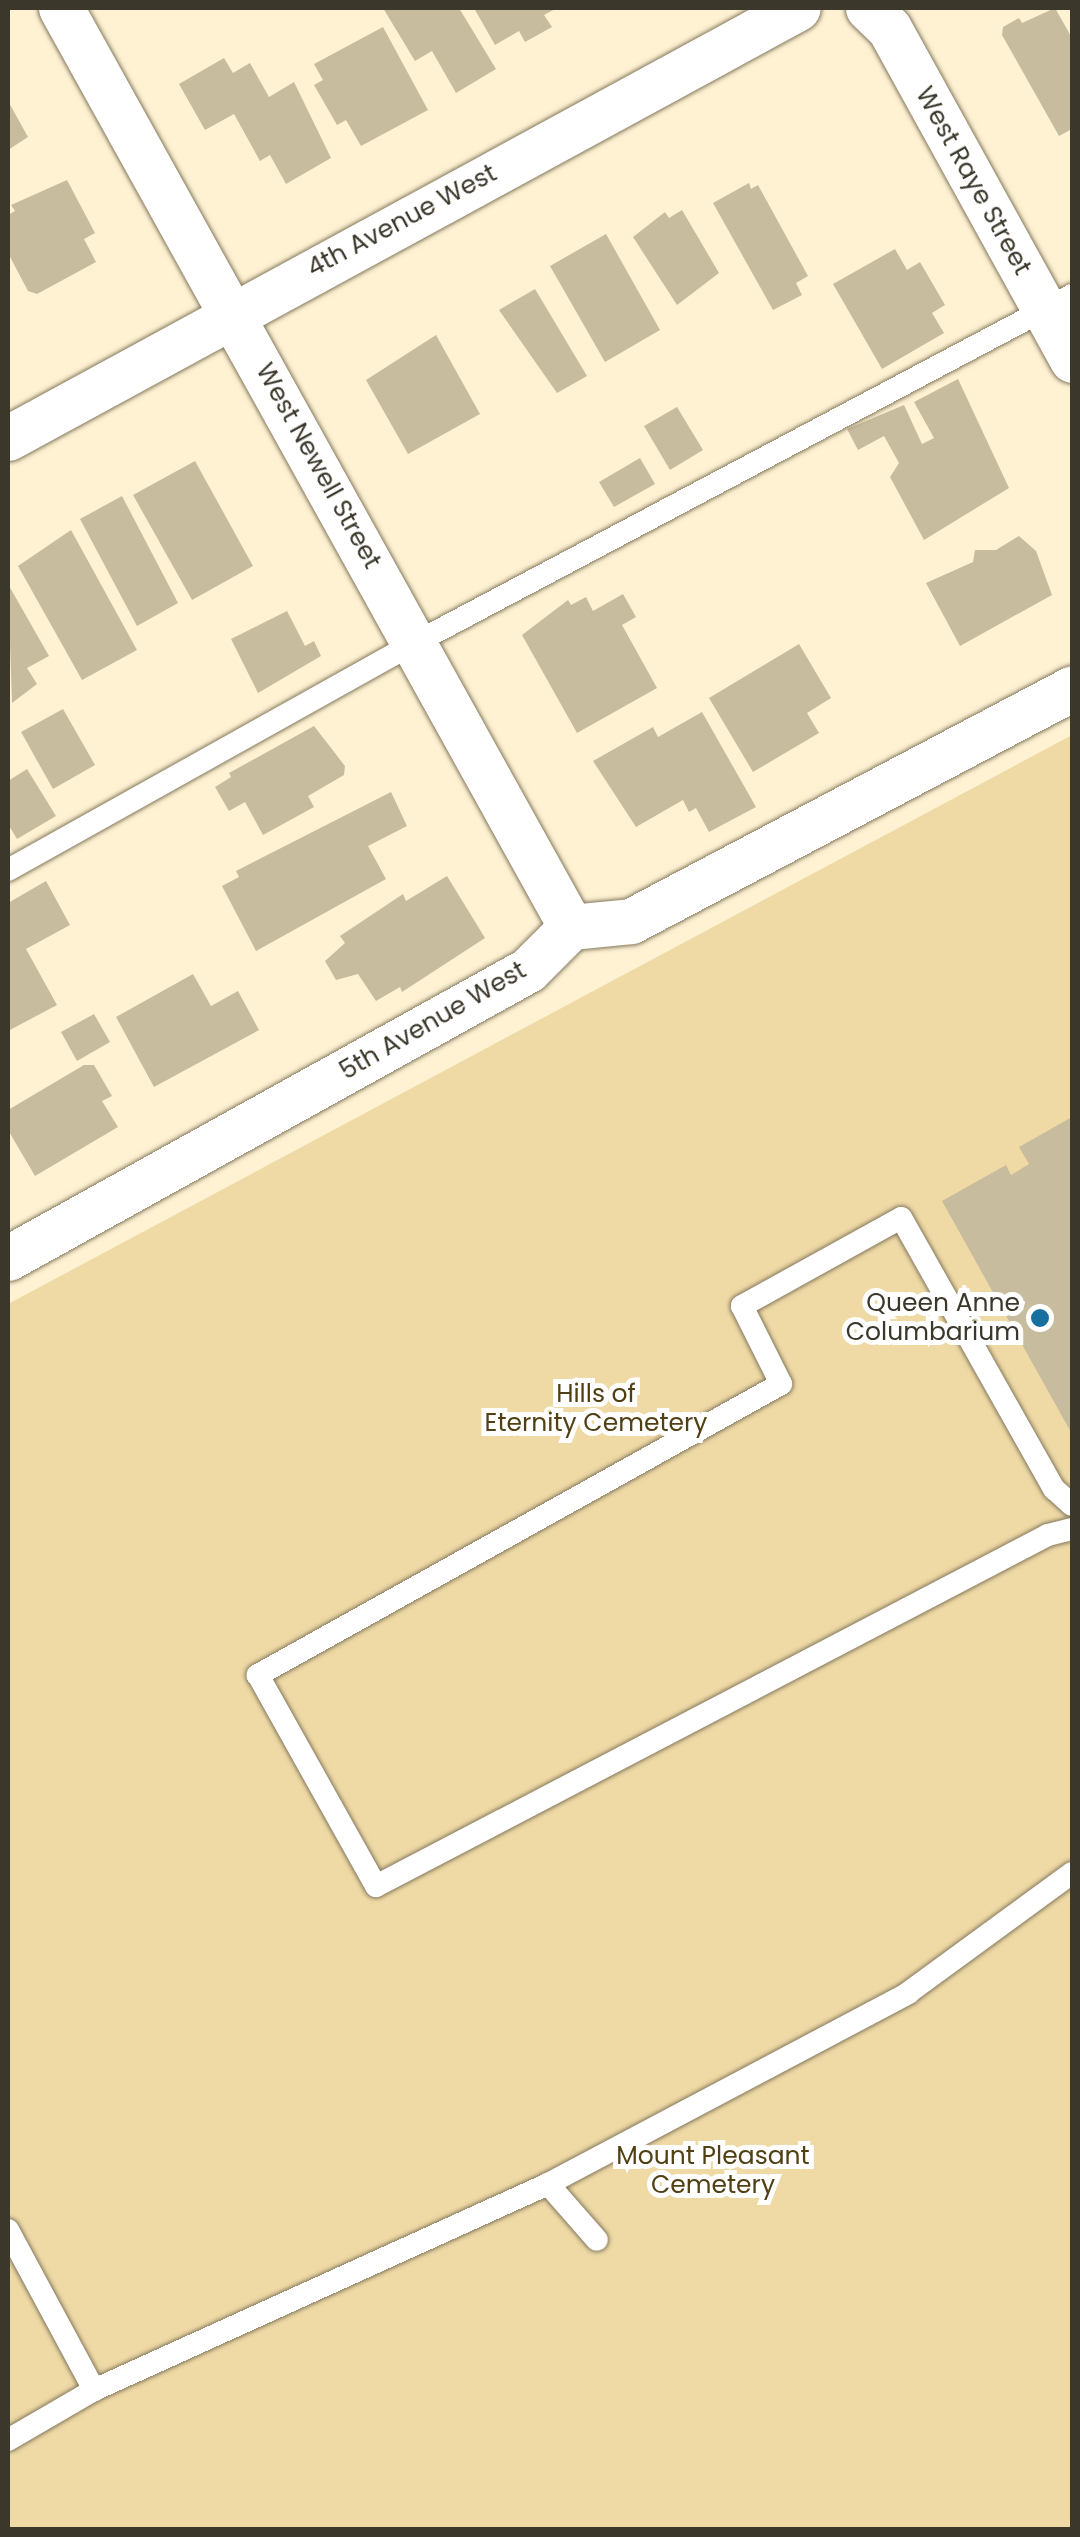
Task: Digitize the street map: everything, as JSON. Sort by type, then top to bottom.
[{"type":"street","name":"West Newell Street","points":[[60,8],[233,312],[571,927]]},
{"type":"street","name":"4th Avenue West","points":[[8,438],[233,312],[798,8]]},
{"type":"street","name":"West Raye Street","points":[[868,8],[888,28],[1059,303],[1072,360]]},
{"type":"street","points":[[571,927],[631,922],[1072,688]]},
{"type":"street","name":"5th Avenue West","points":[[8,1258],[528,970],[571,927]]},
{"type":"lane","points":[[8,870],[415,643],[1059,303]]},
{"type":"lane","points":[[1072,1505],[1054,1490],[901,1218],[742,1306],[780,1384],[258,1675],[376,1886],[1048,1535],[1072,1528]]},
{"type":"lane","points":[[8,2440],[94,2390],[548,2184],[908,1994],[1072,1873]]},
{"type":"lane","points":[[548,2184],[598,2240]]},
{"type":"lane","points":[[8,2230],[94,2390]]},
{"type":"green space","points":[[1072,735],[1072,2529],[8,2530],[8,1304]]},
{"type":"building","points":[[383,8],[459,8],[496,69],[456,93],[432,51],[415,61]]},
{"type":"building","points":[[474,8],[557,8],[544,15],[552,27],[525,42],[519,31],[495,45]]},
{"type":"building","points":[[1055,8],[1072,38],[1072,129],[1059,136],[1002,35],[1003,27],[1019,18],[1022,23]]},
{"type":"building","points":[[383,27],[428,110],[361,146],[346,120],[337,125],[314,85],[323,80],[314,64]]},
{"type":"building","points":[[224,58],[233,73],[250,63],[269,97],[294,82],[331,158],[286,184],[270,155],[260,161],[234,114],[205,130],[179,84]]},
{"type":"building","points":[[8,101],[28,137],[8,150]]},
{"type":"building","points":[[67,180],[95,233],[84,239],[96,262],[37,294],[28,291],[8,253],[8,215],[15,211],[11,205]]},
{"type":"building","points":[[749,183],[751,189],[758,185],[808,276],[796,283],[802,295],[773,310],[713,203]]},
{"type":"building","points":[[682,210],[719,273],[677,305],[633,237],[665,212],[669,218]]},
{"type":"building","points":[[606,234],[660,330],[605,362],[550,266]]},
{"type":"building","points":[[895,249],[907,270],[920,262],[945,305],[932,313],[944,333],[882,369],[833,284]]},
{"type":"building","points":[[535,289],[587,376],[557,393],[499,310]]},
{"type":"building","points":[[436,335],[480,414],[408,454],[366,380]]},
{"type":"building","points":[[958,379],[1009,488],[924,540],[890,477],[899,463],[884,436],[858,450],[847,429],[904,405],[922,444],[934,438],[914,402]]},
{"type":"building","points":[[677,407],[703,450],[670,470],[644,426]]},
{"type":"building","points":[[640,458],[655,484],[614,507],[599,482]]},
{"type":"building","points":[[195,461],[253,566],[192,600],[133,495]]},
{"type":"building","points":[[122,496],[178,603],[137,626],[80,519]]},
{"type":"building","points":[[71,530],[137,650],[82,680],[18,566]]},
{"type":"building","points":[[1019,536],[1036,551],[1052,595],[960,646],[926,583],[973,562],[975,550],[996,550]]},
{"type":"building","points":[[8,584],[49,656],[27,668],[37,684],[12,703]]},
{"type":"building","points":[[623,594],[636,617],[622,625],[657,688],[577,733],[522,635],[568,600],[571,605],[586,597],[593,611]]},
{"type":"building","points":[[287,611],[305,646],[314,641],[321,656],[258,693],[231,639]]},
{"type":"building","points":[[799,644],[831,698],[807,713],[819,733],[753,772],[709,698]]},
{"type":"building","points":[[63,709],[95,765],[53,789],[21,732]]},
{"type":"building","points":[[702,712],[756,807],[709,832],[696,808],[689,812],[683,800],[636,827],[593,761],[653,727],[658,737]]},
{"type":"building","points":[[314,726],[345,766],[344,775],[308,796],[314,807],[263,835],[245,802],[229,811],[215,787],[231,777],[229,773]]},
{"type":"building","points":[[27,769],[56,816],[17,839],[8,824],[8,781]]},
{"type":"building","points":[[391,792],[407,826],[368,846],[386,879],[256,951],[222,886],[239,877],[236,871]]},
{"type":"building","points":[[447,876],[485,938],[402,992],[400,987],[376,1001],[358,974],[336,980],[325,961],[345,943],[340,936],[403,894],[406,901]]},
{"type":"building","points":[[46,881],[70,925],[26,949],[57,1005],[8,1031],[8,903]]},
{"type":"building","points":[[193,974],[211,1006],[238,991],[259,1030],[154,1087],[116,1017]]},
{"type":"building","points":[[94,1014],[110,1042],[77,1061],[61,1032]]},
{"type":"building","points":[[84,1065],[94,1065],[112,1096],[102,1101],[118,1127],[35,1176],[8,1130],[8,1110]]},
{"type":"building","name":"Queen Anne Columbarium","points":[[1072,1117],[1072,1434],[942,1201],[1006,1165],[1011,1175],[1029,1164],[1019,1147]]},
{"type":"place","name":"Queen Anne Columbarium","points":[[1040,1318]]},
{"type":"park label","name":"Hills of Eternity Cemetery","points":[[596,1410]]},
{"type":"park label","name":"Mount Pleasant Cemetery","points":[[713,2172]]}]
